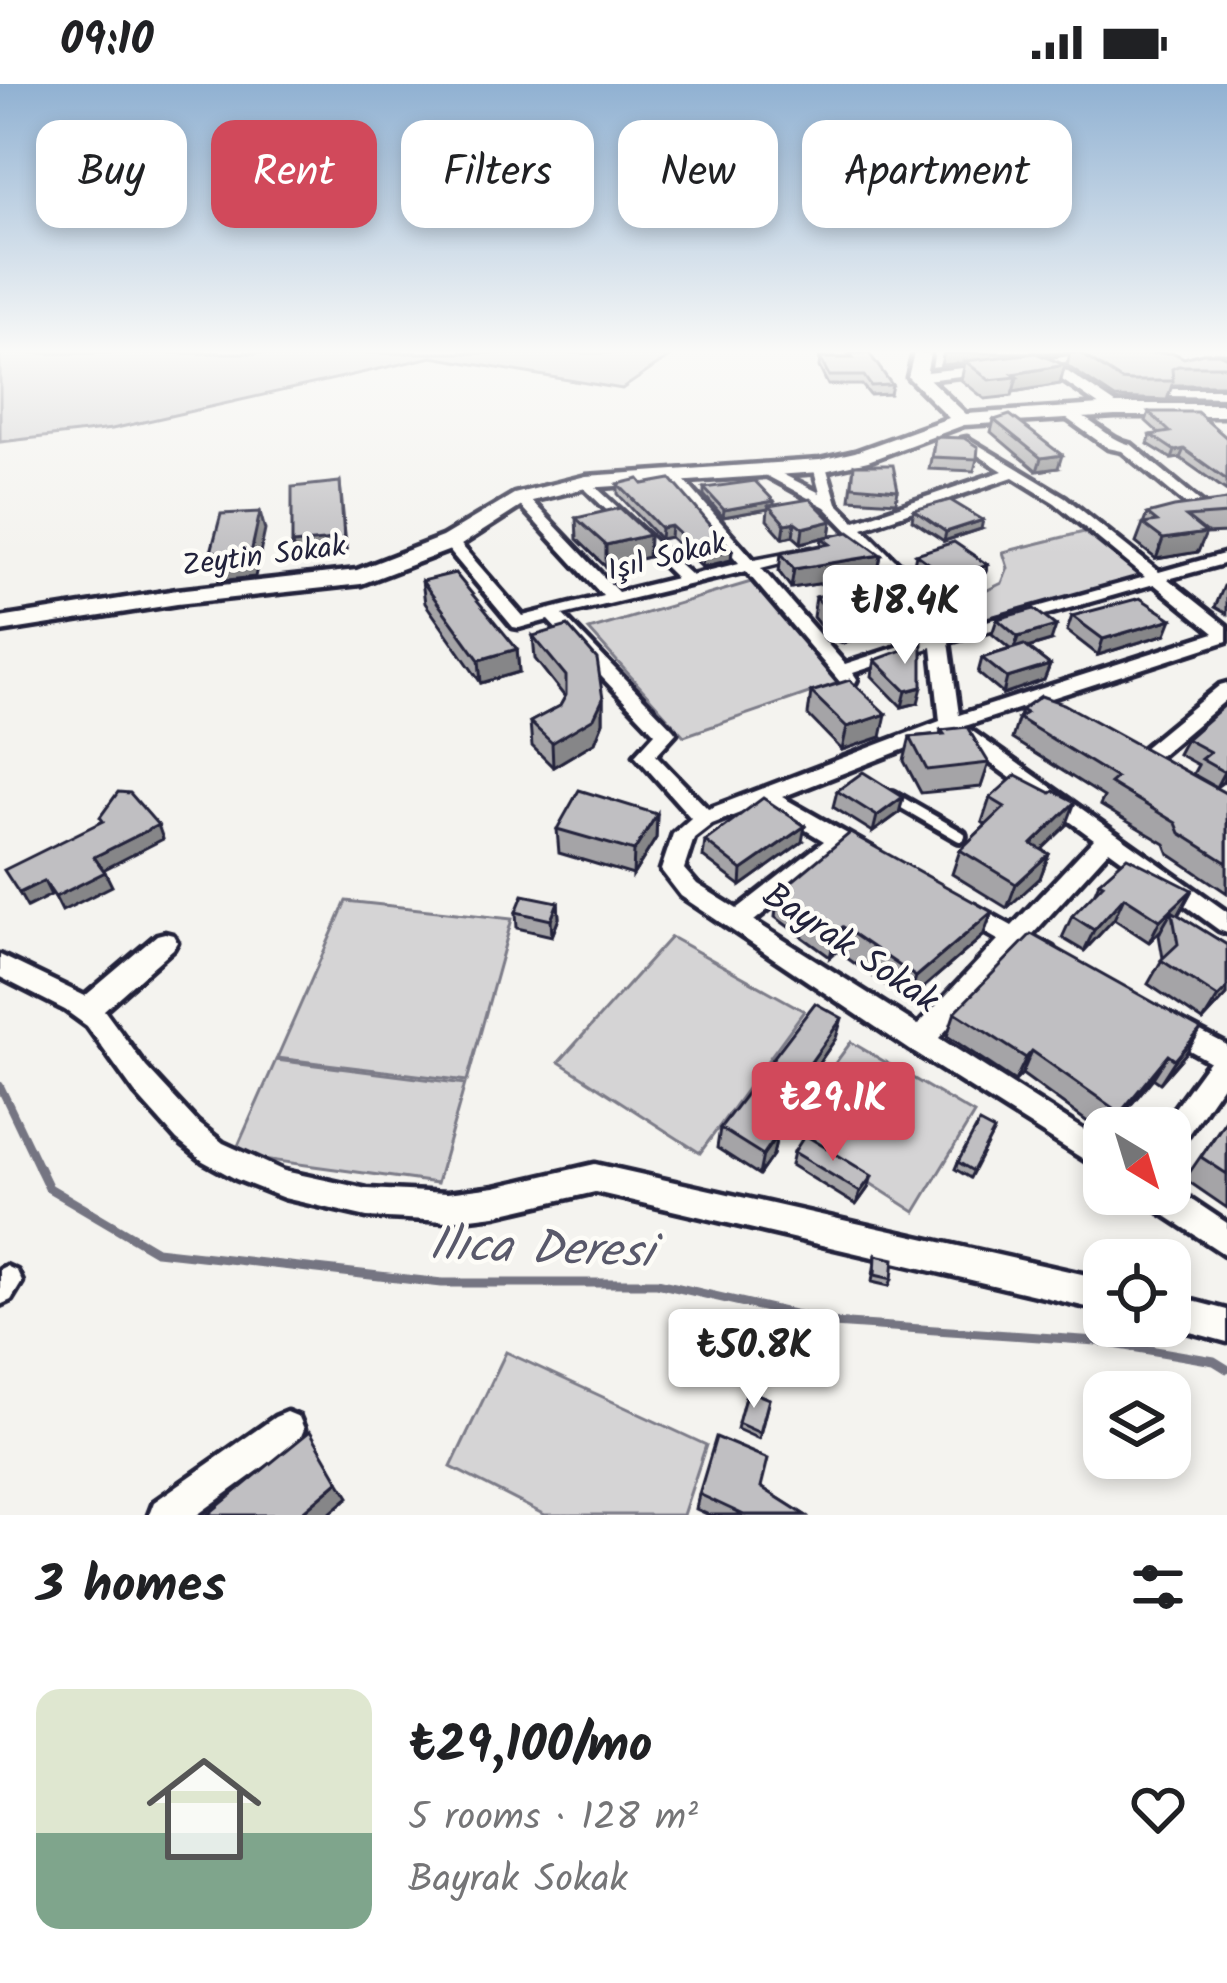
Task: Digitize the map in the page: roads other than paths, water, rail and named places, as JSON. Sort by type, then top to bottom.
[{"type":"street","points":[[956,420],[1014,472],[1060,500],[1227,635]]},
{"type":"street","name":"Zeytin Sokak","points":[[0,625],[361,577],[450,542],[521,498],[586,482],[820,466],[964,431],[1039,420]]},
{"type":"street","points":[[1077,420],[1113,446],[1127,448],[1204,512],[1227,508]]},
{"type":"street","points":[[820,466],[830,504],[855,535],[930,605],[940,637],[950,724],[1227,924]]},
{"type":"street","points":[[767,472],[830,504]]},
{"type":"street","points":[[855,535],[1014,472]]},
{"type":"street","points":[[672,476],[860,692]]},
{"type":"street","points":[[586,482],[687,580]]},
{"type":"street","points":[[521,498],[615,599]]},
{"type":"street","points":[[450,542],[519,622],[551,613],[666,733],[645,755],[704,819],[850,771],[950,724],[1042,704],[1227,635]]},
{"type":"street","name":"Işıl Sokak","points":[[551,613],[826,547]]},
{"type":"street","points":[[841,670],[940,637],[1156,580],[1204,560],[1227,558]]},
{"type":"street","points":[[1204,560],[1227,574]]},
{"type":"street","points":[[1143,759],[1227,689]]},
{"type":"street","points":[[890,727],[904,744]]},
{"type":"street","points":[[767,797],[879,862]]},
{"type":"street","name":"Bayrak Sokak","points":[[704,819],[684,834],[672,870],[689,890],[1083,1146]]},
{"type":"street","points":[[919,1042],[1106,839]]},
{"type":"street","points":[[739,920],[840,840]]},
{"type":"street","points":[[938,895],[1059,963]]},
{"type":"street","points":[[85,1011],[164,942]]},
{"type":"street","points":[[0,965],[98,1020],[122,1057],[189,1133],[216,1156],[257,1174],[369,1206],[475,1205],[523,1196],[560,1181],[595,1178],[1083,1290]]},
{"type":"street","points":[[1142,1010],[1227,1057],[1191,1108]]},
{"type":"street","points":[[1189,1215],[1227,1241]]},
{"type":"street","points":[[1191,1317],[1227,1326]]},
{"type":"street","points":[[167,1515],[287,1430]]},
{"type":"lane","points":[[885,794],[960,836]]},
{"type":"waterway","name":"Ilıca Deresi","points":[[0,1086],[40,1170]]},
{"type":"waterway","name":"Ilıca Deresi","points":[[39,1167],[49,1188],[156,1251],[442,1283],[657,1283],[833,1323],[1097,1341],[1214,1361],[1227,1369]]}]
